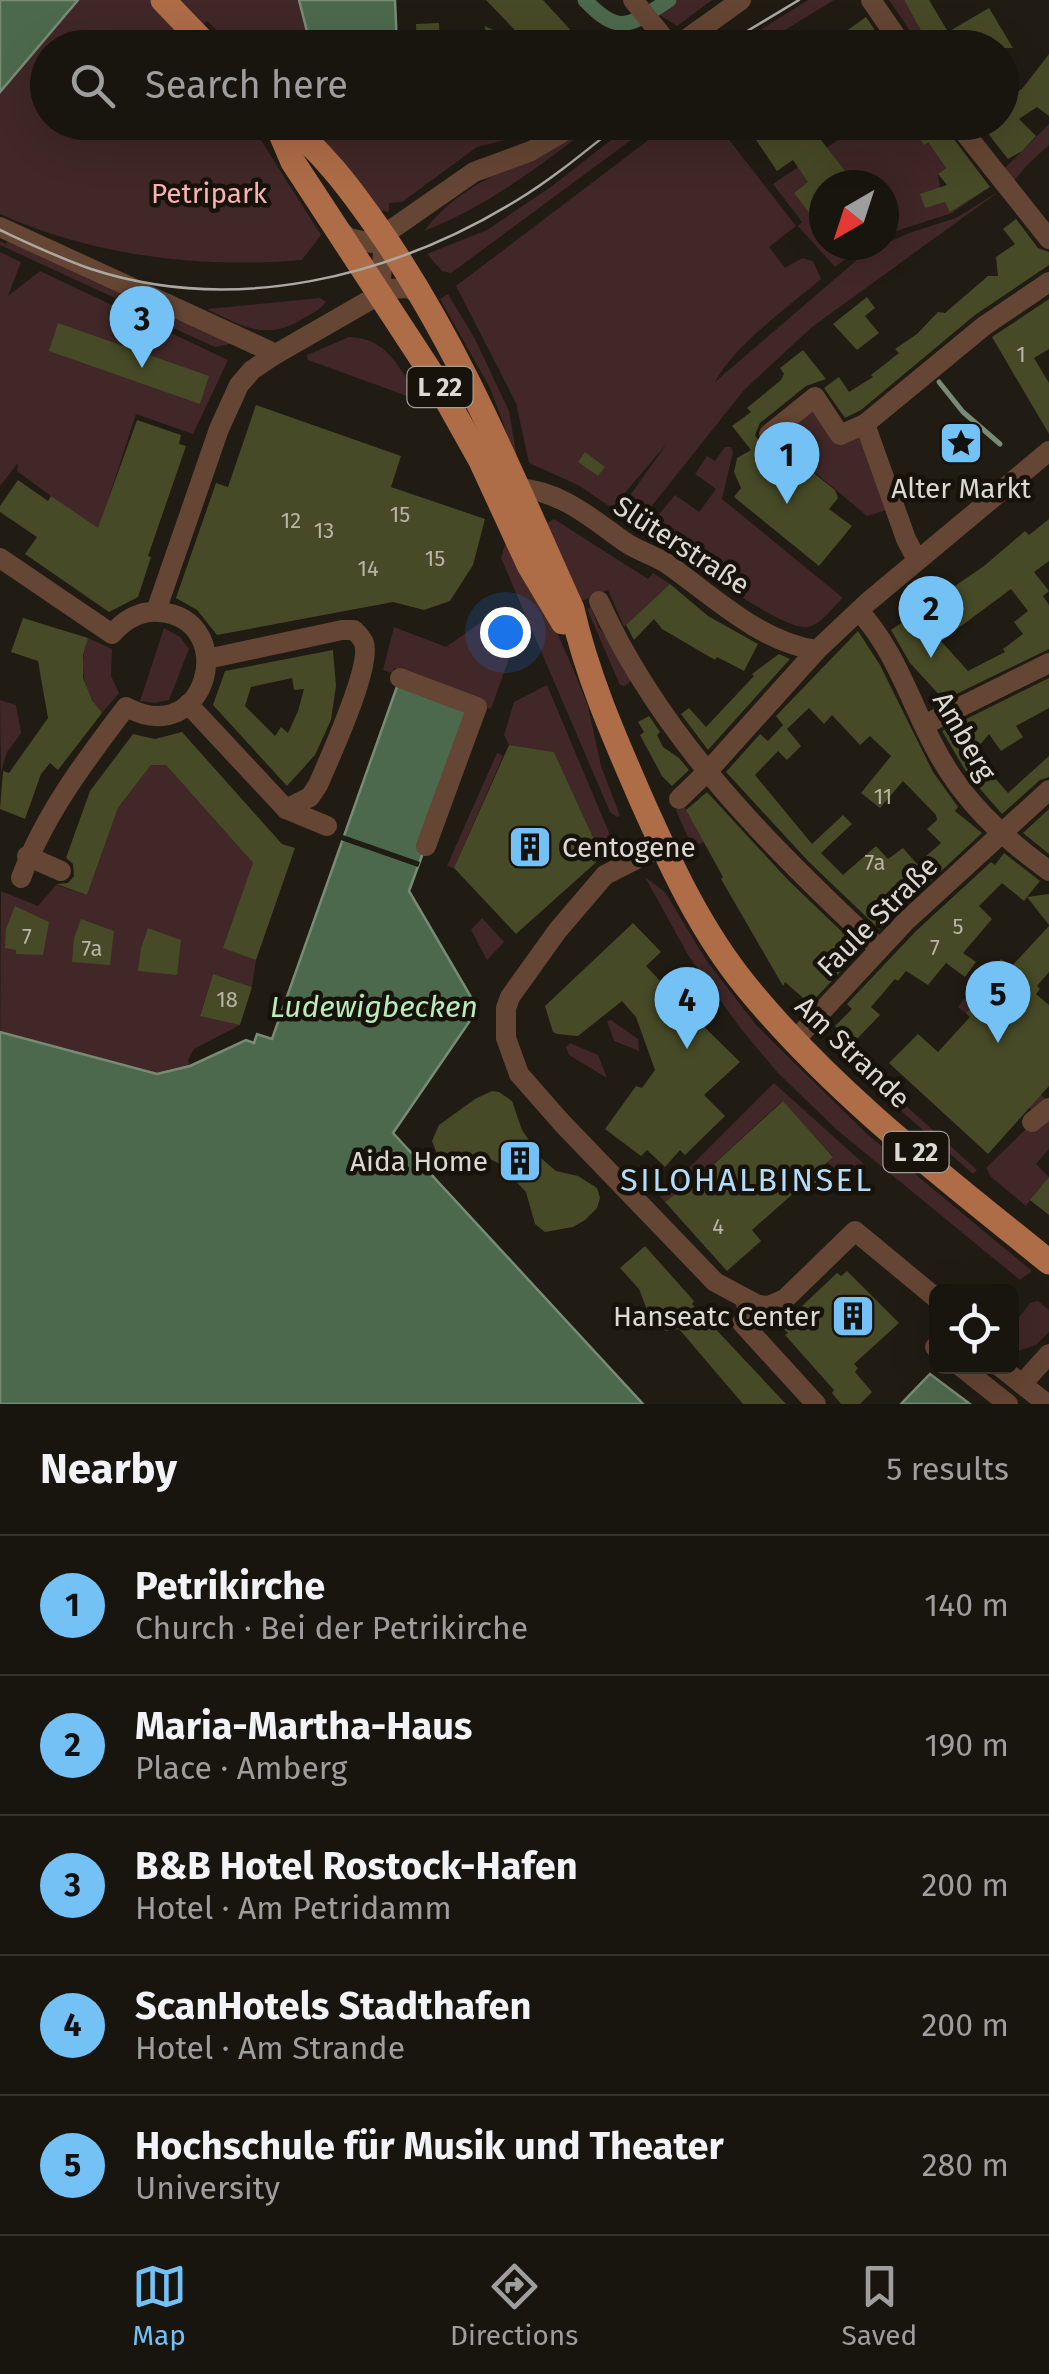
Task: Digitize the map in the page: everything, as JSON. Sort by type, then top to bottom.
[{"type":"main road","points":[[163,0],[192,30]]},
{"type":"main road","name":"L 22","points":[[284,140],[337,228]]},
{"type":"main road","name":"L 22","points":[[308,140],[384,238]]},
{"type":"main road","name":"Am Strande","points":[[337,228],[435,378],[535,575],[580,647]]},
{"type":"main road","name":"Am Strande","points":[[384,238],[424,298],[458,360],[572,609],[580,647],[619,751],[662,846],[727,962],[795,1040],[886,1127],[1049,1262]]},
{"type":"main road","name":"Am Strande","points":[[481,462],[518,488]]},
{"type":"street","points":[[691,30],[741,0]]},
{"type":"street","points":[[872,0],[892,30]]},
{"type":"street","points":[[634,1],[658,30]]},
{"type":"street","points":[[337,228],[349,238],[372,243],[474,172],[532,151],[548,140]]},
{"type":"street","points":[[970,140],[1049,239]]},
{"type":"street","points":[[0,227],[276,354]]},
{"type":"street","points":[[380,293],[384,238]]},
{"type":"street","points":[[769,434],[816,398],[840,436],[866,424],[984,326],[1049,282]]},
{"type":"street","points":[[156,611],[229,406],[252,370],[380,293],[400,286],[424,298]]},
{"type":"street","points":[[866,424],[917,560]]},
{"type":"street","points":[[679,799],[817,650],[917,560],[1049,451]]},
{"type":"street","name":"Slüterstraße","points":[[518,488],[538,488],[560,498],[643,554],[660,560],[728,609],[779,639],[817,650]]},
{"type":"street","points":[[0,558],[112,634],[130,618],[156,611],[184,620],[204,644],[207,658],[204,682],[188,704],[172,715],[137,713],[126,707],[72,778],[27,856],[21,878]]},
{"type":"street","points":[[599,601],[654,699],[708,771],[793,867],[880,948]]},
{"type":"street","name":"Amberg","points":[[859,611],[886,644],[952,779],[1000,834],[1049,871]]},
{"type":"street","points":[[207,658],[342,630],[354,630],[364,644],[365,658],[355,692],[318,786],[310,797],[286,808]]},
{"type":"street","points":[[924,725],[1049,663]]},
{"type":"street","points":[[400,678],[477,708],[426,846]]},
{"type":"street","points":[[188,704],[286,808],[326,826]]},
{"type":"street","name":"Faule Straße","points":[[795,1040],[880,948],[1049,790]]},
{"type":"street","points":[[662,846],[619,865],[596,884],[516,986],[506,1008],[506,1038],[519,1074],[647,1210],[720,1286],[758,1305]]},
{"type":"street","points":[[27,856],[61,870]]},
{"type":"street","points":[[1032,1122],[1049,1108]]},
{"type":"street","points":[[736,1303],[777,1304],[855,1231],[929,1292]]},
{"type":"street","points":[[758,1305],[742,1324],[816,1404]]},
{"type":"street","points":[[1022,1384],[1049,1354]]},
{"type":"street","points":[[970,1374],[1008,1404]]},
{"type":"street","points":[[1010,1374],[1047,1404]]},
{"type":"green space","name":"Petripark","points":[[78,0],[299,0],[307,30],[216,30],[207,21],[198,30],[53,30]]},
{"type":"green space","points":[[678,0],[712,0],[677,26],[658,14]]},
{"type":"green space","points":[[808,0],[834,0],[785,30],[760,30]]},
{"type":"green space","points":[[889,0],[904,0],[921,30],[909,30]]},
{"type":"green space","name":"Petripark","points":[[30,57],[30,140],[261,140],[321,235],[302,260],[185,260],[71,240],[0,214],[0,92]]},
{"type":"green space","points":[[1049,124],[1049,145],[1008,188],[998,175]]},
{"type":"green space","name":"Petripark","points":[[318,140],[505,140],[477,147],[402,202],[389,203],[389,212],[378,210]]},
{"type":"green space","points":[[564,140],[574,140],[470,210],[424,231],[462,195]]},
{"type":"green space","points":[[611,140],[631,140],[451,273],[442,271],[427,254],[487,230]]},
{"type":"green space","points":[[649,140],[729,140],[796,226],[769,247],[785,268],[802,258],[813,261],[821,279],[749,341],[715,382],[857,260],[899,260],[899,238],[956,218],[1001,190],[812,327],[744,390],[651,507],[655,510],[643,529],[619,511],[668,442],[612,508],[578,485],[529,463],[516,403],[456,286]]},
{"type":"green space","points":[[838,140],[927,140],[946,168],[938,174],[941,194],[950,211],[992,185],[952,213],[899,230],[899,170],[809,170],[809,238],[798,226],[802,222],[773,184]]},
{"type":"green space","points":[[8,239],[128,292],[115,298],[0,245],[0,241],[6,244]]},
{"type":"green space","points":[[0,252],[21,262],[8,296],[40,271],[228,360],[193,434],[136,414],[98,531],[17,471],[18,463],[0,486]]},
{"type":"green space","points":[[448,294],[475,339],[509,411],[518,463],[490,388],[440,299]]},
{"type":"green space","points":[[320,298],[326,302],[317,310],[274,330],[252,328],[207,309]]},
{"type":"green space","points":[[151,307],[234,343],[215,347],[133,310]]},
{"type":"green space","points":[[349,337],[370,341],[385,351],[410,383],[407,396],[308,360],[307,355]]},
{"type":"green space","points":[[815,397],[840,435],[856,429],[887,510],[867,516],[769,434]]},
{"type":"green space","points":[[725,447],[731,447],[733,452],[722,499],[843,598],[812,626],[793,625],[751,603],[646,530],[675,495],[699,512],[716,489],[695,474],[707,456],[715,461]]},
{"type":"green space","points":[[554,519],[648,579],[653,573],[670,584],[624,627],[608,590],[579,602],[545,524]]},
{"type":"green space","points":[[506,541],[550,617],[571,664],[588,706],[601,766],[620,816],[610,812],[501,558]]},
{"type":"green space","points":[[505,605],[520,628],[491,709],[406,678],[407,672],[383,670],[394,627],[446,647]]},
{"type":"green space","points":[[591,607],[598,626],[631,674],[625,686],[620,685],[587,609]]},
{"type":"green space","points":[[164,628],[180,637],[189,649],[169,700],[140,701]]},
{"type":"green space","points":[[88,638],[112,649],[111,676],[119,693],[102,713],[84,678]]},
{"type":"green space","points":[[547,685],[613,842],[602,857],[554,752],[509,745],[504,735],[514,702]]},
{"type":"green space","points":[[0,700],[16,705],[21,733],[7,752],[1,772]]},
{"type":"green space","points":[[497,753],[503,756],[454,868],[447,866]]},
{"type":"green space","points":[[151,765],[166,765],[253,863],[256,960],[252,987],[213,974],[200,1015],[240,1025],[194,1049],[188,1060],[190,1066],[245,1040],[205,1067],[182,1074],[0,1070],[1,891],[38,906],[56,885],[87,895],[118,808]]},
{"type":"green space","points":[[683,804],[704,842],[692,847],[676,810]]},
{"type":"green space","points":[[645,877],[665,892],[706,960],[756,1025],[867,1134],[1032,1271],[1020,1280],[837,1130],[778,1073],[688,955]]},
{"type":"green space","points":[[482,918],[504,942],[487,960],[471,930]]},
{"type":"green space","points":[[991,962],[1007,974],[966,1013],[958,1007]]},
{"type":"green space","points":[[607,1021],[638,1039],[639,1051],[614,1041]]},
{"type":"green space","points":[[570,1043],[598,1055],[607,1078],[569,1055],[566,1047]]},
{"type":"green space","points":[[857,1057],[977,1170],[973,1174],[850,1066]]},
{"type":"green space","points":[[1027,1082],[1049,1102],[1049,1149],[1036,1164],[1049,1177],[1026,1206],[991,1177],[986,1168],[1038,1117],[1019,1097]]},
{"type":"green space","points":[[774,1083],[864,1164],[854,1175],[850,1173],[845,1179],[827,1162],[833,1156],[782,1101],[707,1170],[665,1202],[660,1197]]},
{"type":"green space","points":[[1038,1301],[1049,1310],[1049,1332],[1036,1345],[1019,1351],[1019,1317],[1030,1303]]},
{"type":"water","points":[[0,0],[78,0],[53,30],[30,30],[30,57],[0,92]]},
{"type":"water","points":[[299,0],[395,0],[396,30],[307,30]]},
{"type":"water","name":"Ludewigbecken","points":[[400,678],[477,707],[409,891],[478,1009],[393,1133],[643,1404],[0,1404],[0,1032],[157,1074],[190,1066],[246,1040],[254,1043],[257,1034],[272,1039]]},
{"type":"water","points":[[930,1374],[970,1404],[901,1404]]},
{"type":"pier","points":[[340,834],[420,862],[418,867],[338,839]]},
{"type":"building","points":[[486,0],[543,0],[570,30],[515,30]]},
{"type":"building","points":[[904,0],[929,0],[947,30],[921,30]]},
{"type":"building","points":[[989,8],[1002,30],[951,30]]},
{"type":"building","points":[[866,17],[875,30],[848,30]]},
{"type":"building","points":[[439,23],[439,30],[416,30],[416,24]]},
{"type":"building","points":[[1049,54],[1049,116],[1037,107],[1019,119],[1022,89]]},
{"type":"building","points":[[1019,119],[1036,136],[1008,159],[993,140],[1019,140]]},
{"type":"building","points":[[756,140],[821,140],[844,170],[809,170],[809,212],[794,193],[808,182],[793,160],[777,171]]},
{"type":"building","points":[[920,140],[955,140],[990,187],[950,212],[945,202],[925,208],[920,194],[947,185],[938,174],[946,168],[928,142],[924,145]]},
{"type":"building","points":[[1016,219],[1038,248],[1049,252],[1049,265],[975,315],[861,410],[845,418],[824,388],[839,377],[849,392],[873,377],[899,353],[895,349],[938,312],[945,313],[988,276],[998,276],[996,257],[1015,244],[1003,229]]},
{"type":"building","points":[[867,297],[875,308],[865,316],[879,333],[857,350],[833,324]]},
{"type":"building","points":[[1049,299],[1049,349],[1034,358],[1049,383],[1049,434],[992,337]]},
{"type":"building","points":[[58,323],[209,376],[200,404],[49,351]]},
{"type":"building","points":[[803,350],[826,379],[806,386],[760,423],[755,435],[763,446],[778,445],[835,490],[838,498],[829,509],[852,526],[819,566],[734,497],[741,488],[734,472],[737,458],[751,450],[732,426],[781,380],[784,374],[780,368]]},
{"type":"building","points":[[256,405],[401,456],[391,487],[485,519],[473,565],[450,601],[424,610],[393,602],[217,635],[197,610],[176,598],[216,483],[228,487]]},
{"type":"building","points":[[137,420],[181,435],[179,444],[186,446],[138,597],[109,612],[25,554],[37,537],[0,512],[0,506],[18,480],[48,501],[51,496],[98,528]]},
{"type":"building","points":[[585,452],[605,467],[598,476],[578,462]]},
{"type":"building","points":[[1049,519],[1049,561],[1034,572],[1049,591],[1043,596],[1049,605],[1049,649],[944,700],[910,663],[891,630],[984,566],[1025,531],[1029,535]],"holes":[[[1011,589],[1028,611],[1014,622],[1023,634],[1003,649],[1005,652],[968,671],[941,641]]]},
{"type":"building","points":[[670,584],[708,616],[758,644],[744,671],[717,657],[715,660],[662,629],[654,619],[634,640],[626,625]]},
{"type":"building","points":[[23,618],[88,638],[83,678],[102,713],[58,770],[50,763],[41,774],[25,819],[0,809],[3,771],[9,773],[48,718],[38,661],[11,652]]},
{"type":"building","points":[[858,631],[880,665],[933,772],[958,807],[955,811],[982,833],[879,929],[808,861],[726,772],[760,734],[768,741],[783,725],[776,716]],"holes":[[[809,708],[824,724],[832,715],[860,745],[870,736],[891,756],[861,793],[880,808],[903,781],[936,815],[937,820],[927,829],[941,843],[917,864],[903,848],[888,859],[876,846],[843,875],[821,853],[852,824],[843,815],[812,844],[755,775],[778,751],[787,760],[801,746],[787,729]]]},
{"type":"building","points":[[333,650],[336,686],[331,720],[315,755],[287,786],[213,705],[225,671]],"holes":[[[292,678],[294,690],[304,689],[288,733],[281,727],[275,736],[245,706],[251,687]]]},
{"type":"building","points":[[779,654],[790,659],[708,750],[681,714],[689,708],[706,727],[752,674]]},
{"type":"building","points":[[1049,678],[1049,708],[1016,726],[1023,737],[1001,751],[989,734],[973,753],[1008,793],[1049,756],[1049,777],[1040,780],[1002,814],[968,775],[942,731]]},
{"type":"building","points":[[649,716],[660,732],[657,735],[663,747],[689,770],[672,786],[662,776],[640,735],[644,732],[638,722]]},
{"type":"building","points":[[182,732],[282,844],[295,848],[256,960],[223,948],[253,863],[166,765],[151,765],[118,808],[87,895],[56,884],[68,883],[74,876],[73,864],[66,858],[90,791],[133,734],[155,739]]},
{"type":"building","name":"Centogene","points":[[509,745],[554,752],[602,857],[516,934],[454,868]]},
{"type":"building","points":[[707,792],[788,880],[861,950],[810,1004],[785,982],[783,986],[686,810]]},
{"type":"building","points":[[1049,809],[1049,854],[1023,833]]},
{"type":"building","points":[[1004,853],[1040,881],[1024,901],[1002,883],[979,906],[992,919],[963,953],[976,962],[965,977],[946,963],[928,985],[906,971],[871,1007],[880,1015],[853,1043],[835,1026],[852,1009],[847,1004],[916,931],[991,862],[995,865]]},
{"type":"building","points":[[1049,894],[1049,925],[1027,897]]},
{"type":"building","points":[[15,906],[49,922],[43,955],[16,954],[16,950],[5,948],[6,929]]},
{"type":"building","points":[[81,919],[114,931],[110,965],[72,962]]},
{"type":"building","points":[[633,923],[661,952],[646,966],[665,986],[674,978],[701,1007],[692,1015],[740,1062],[704,1095],[725,1116],[685,1155],[680,1150],[665,1167],[647,1150],[641,1156],[605,1129],[636,1086],[642,1088],[655,1070],[636,1017],[622,1001],[578,1036],[557,1034],[545,1006]]},
{"type":"building","points":[[1049,926],[1049,972],[1037,986],[1040,989],[1036,994],[1049,1005],[1049,1086],[988,1154],[889,1063],[918,1034],[938,1052],[970,1017],[966,1013],[1004,978],[993,969],[1001,959],[1011,967]]},
{"type":"building","points":[[148,928],[181,940],[177,975],[138,971]]},
{"type":"building","points":[[213,974],[252,987],[240,1025],[200,1016]]},
{"type":"building","name":"Aida Home","points":[[499,1092],[512,1101],[522,1130],[542,1159],[556,1171],[578,1176],[597,1188],[597,1208],[585,1220],[573,1227],[545,1232],[535,1224],[526,1192],[498,1163],[488,1158],[444,1158],[437,1154],[432,1141],[439,1125],[475,1099]]},
{"type":"building","points":[[783,1101],[833,1157],[815,1174],[823,1183],[814,1192],[805,1183],[752,1230],[761,1241],[727,1271],[665,1202],[713,1165]]},
{"type":"building","points":[[1049,1177],[1049,1215],[1030,1200]]},
{"type":"building","points":[[645,1246],[694,1301],[692,1304],[786,1404],[743,1404],[679,1329],[666,1331],[657,1324],[639,1289],[620,1268]]},
{"type":"building","points":[[847,1271],[899,1323],[854,1364],[858,1368],[855,1372],[872,1392],[860,1404],[841,1404],[781,1326],[837,1273],[841,1276]]},
{"type":"waterway","points":[[585,0],[617,23],[635,21],[669,0]]},
{"type":"waterway","points":[[939,382],[963,412],[1000,444]]},
{"type":"tram line","points":[[749,30],[799,0]]},
{"type":"tram line","points":[[0,230],[79,265],[146,283],[201,289],[312,281],[366,268],[470,226],[546,181],[599,140]]},
{"type":"place","name":"B&B Hotel Rostock-Hafen","points":[[142,368]]},
{"type":"place","name":"Alter Markt","points":[[961,443]]},
{"type":"place","name":"Petrikirche","points":[[787,504]]},
{"type":"place","name":"Maria-Martha-Haus","points":[[931,658]]},
{"type":"place","name":"Centogene","points":[[530,847]]},
{"type":"place","name":"Hochschule für Musik und Theater","points":[[998,1043]]},
{"type":"place","name":"ScanHotels Stadthafen","points":[[687,1049]]},
{"type":"place","name":"Aida Home","points":[[520,1161]]},
{"type":"place","name":"Hanseatc Center","points":[[853,1316]]},
{"type":"district","name":"SILOHALBINSEL","points":[[747,1180]]}]
